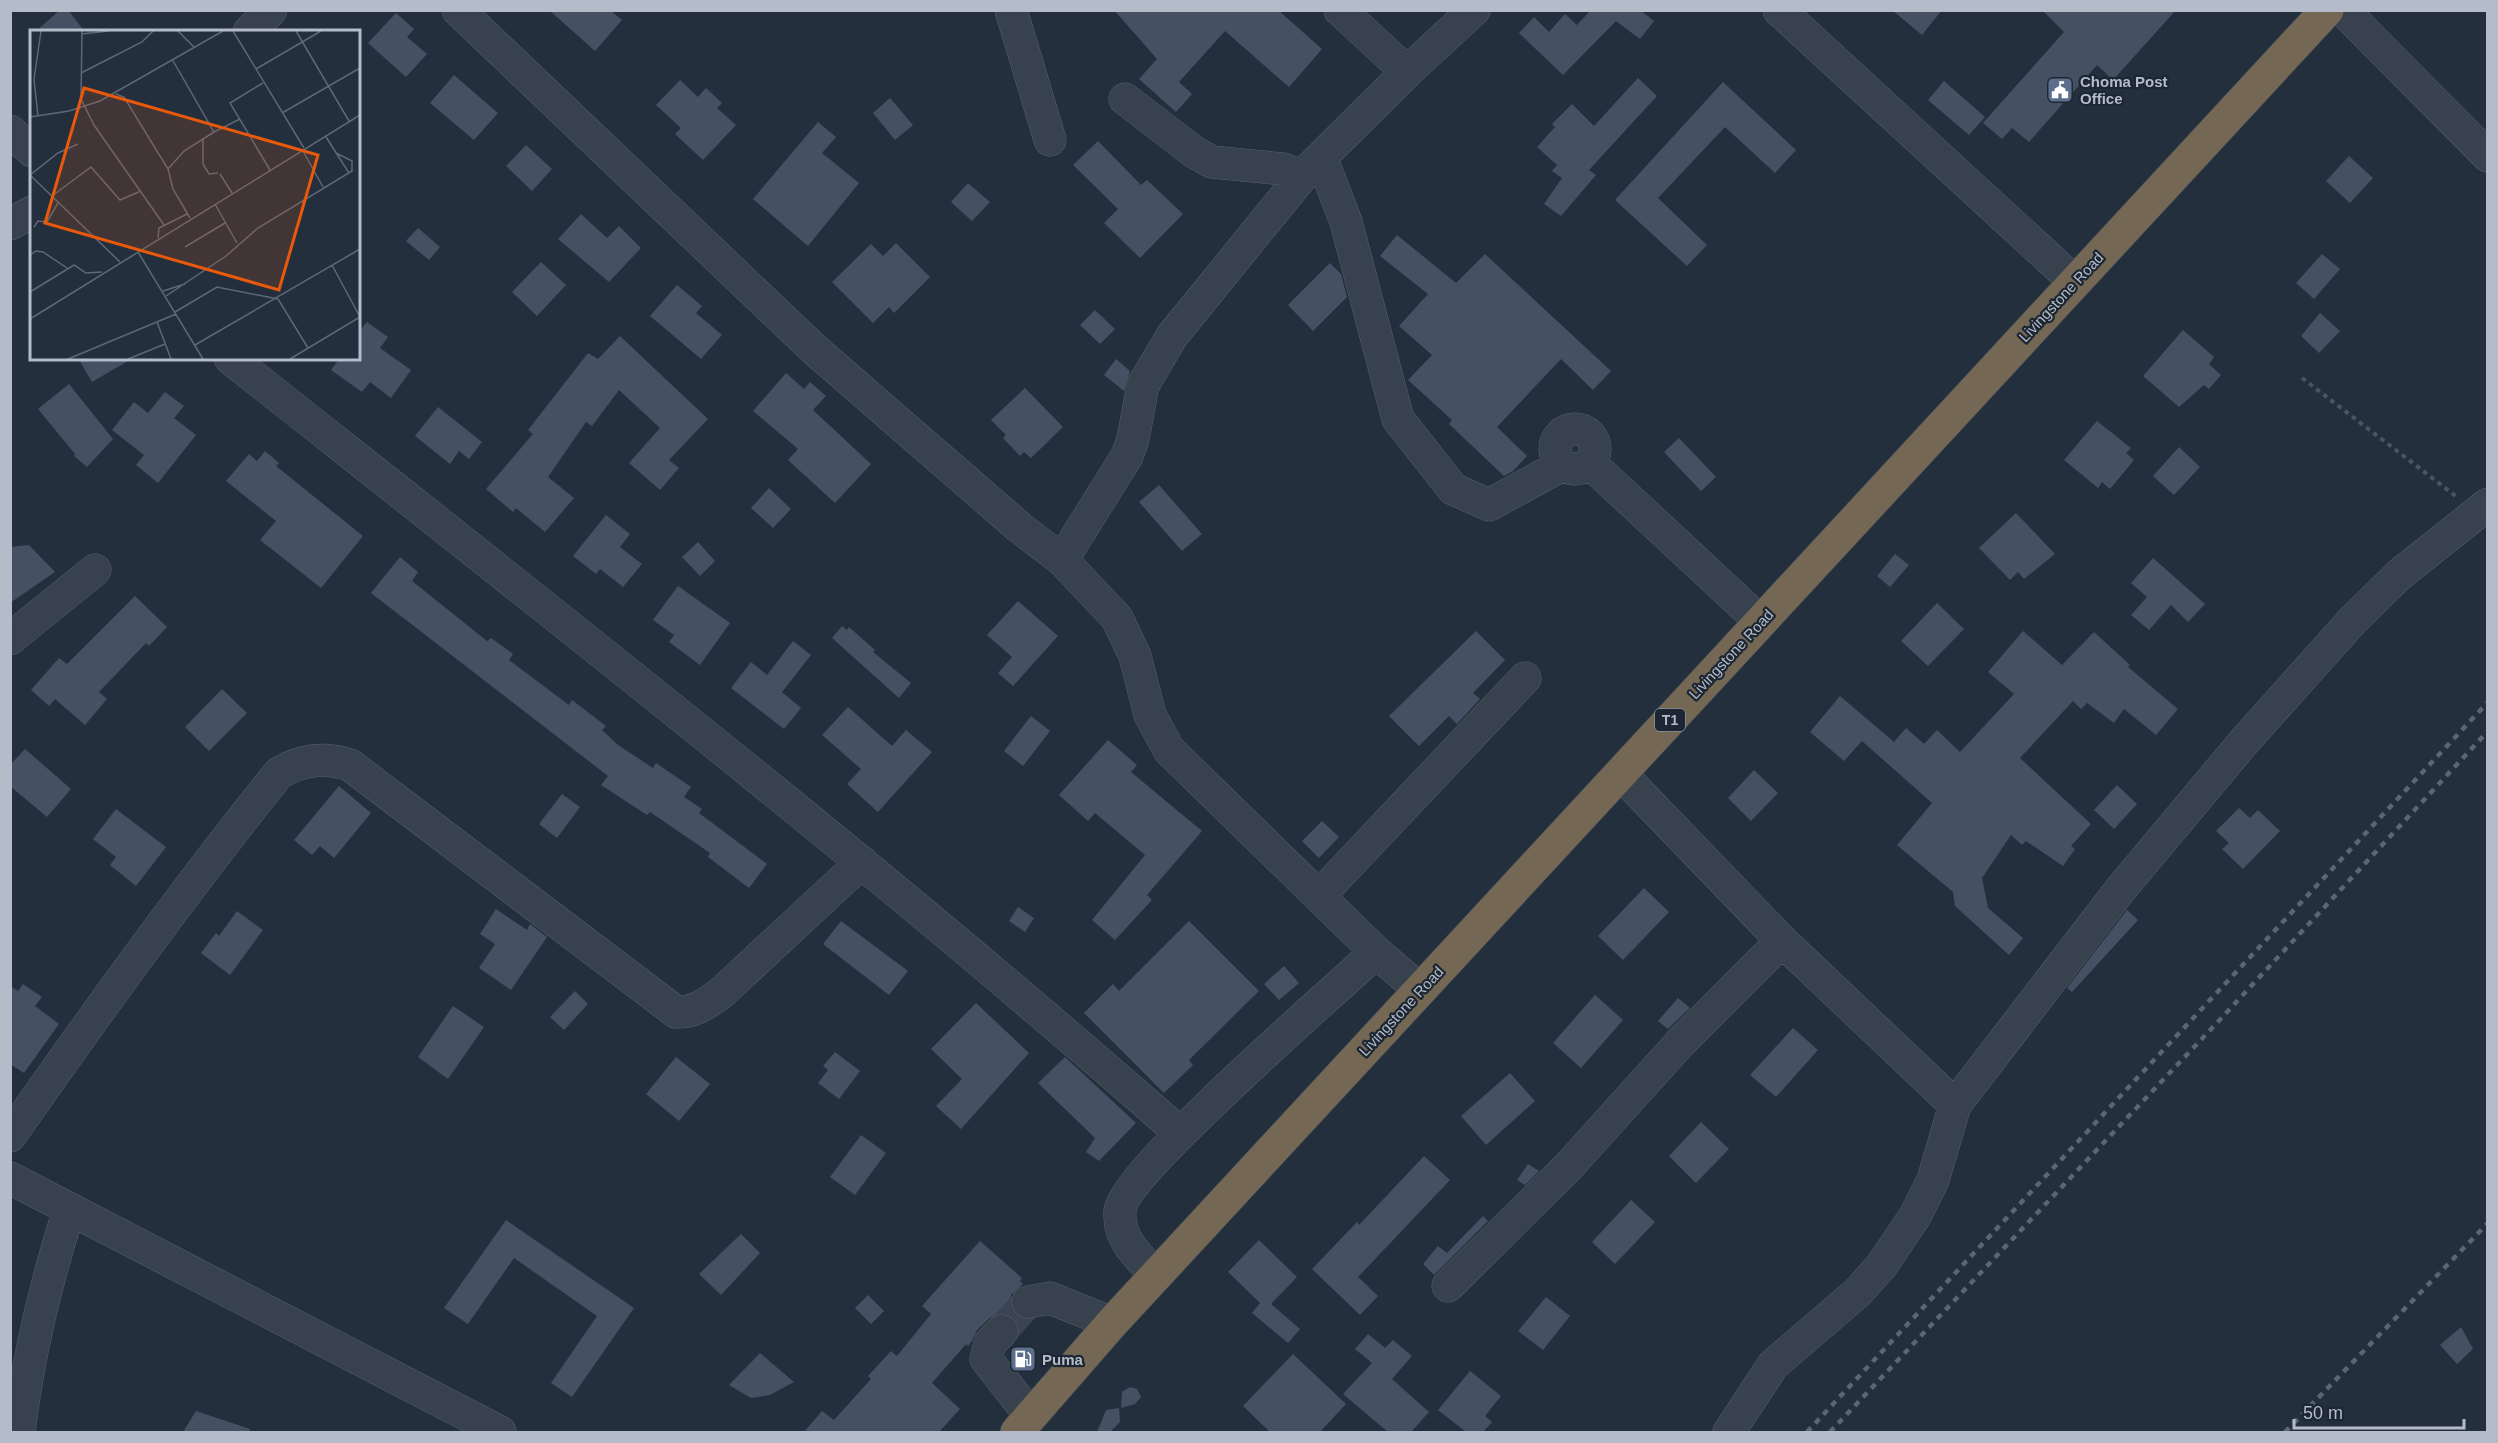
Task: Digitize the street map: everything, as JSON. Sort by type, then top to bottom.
[{"type":"highway","name":"Livingstone Road","points":[[1024,1424],[1156,1275],[2327,10]]},
{"type":"street","points":[[251,30],[271,10]]},
{"type":"street","points":[[458,10],[815,350],[1019,527],[1062,560],[1117,618],[1135,656],[1145,687],[1150,714],[1169,750],[1376,952],[1420,990]]},
{"type":"street","points":[[1011,10],[1050,140]]},
{"type":"street","points":[[1340,10],[1407,72]]},
{"type":"street","points":[[1062,560],[1127,456],[1133,439],[1143,385],[1172,336],[1312,166],[1407,72],[1474,10]]},
{"type":"street","points":[[1779,10],[2075,282]]},
{"type":"street","points":[[2343,10],[2487,156]]},
{"type":"street","points":[[1125,99],[1194,152],[1212,162],[1283,169],[1312,166]]},
{"type":"street","points":[[10,131],[30,149]]},
{"type":"street","points":[[1312,166],[1346,222],[1395,408],[1405,428],[1453,489],[1489,505],[1576,464],[1761,621]]},
{"type":"street","points":[[10,224],[30,214]]},
{"type":"street","points":[[233,360],[862,862],[1026,997],[1180,1133]]},
{"type":"street","points":[[1729,1432],[1773,1365],[1858,1292],[1882,1265],[1914,1216],[1933,1180],[1955,1105],[2120,890],[2242,744],[2377,596],[2482,508]]},
{"type":"street","points":[[10,639],[95,570]]},
{"type":"street","points":[[1319,896],[1525,678]]},
{"type":"street","points":[[10,1136],[135,958],[200,871],[279,773],[294,764],[328,759],[350,765],[676,1012],[687,1012],[700,1008],[720,994],[862,862]]},
{"type":"street","points":[[1621,774],[1782,941],[1955,1105]]},
{"type":"street","points":[[1448,1286],[1569,1166],[1680,1043],[1782,941]]},
{"type":"street","points":[[1156,1275],[1124,1240],[1120,1209],[1137,1179],[1180,1133],[1376,952]]},
{"type":"street","points":[[10,1178],[500,1432]]},
{"type":"street","points":[[19,1432],[44,1288],[69,1210]]},
{"type":"street","points":[[1028,1302],[1050,1298],[1112,1323]]},
{"type":"street","points":[[1002,1331],[990,1343],[986,1359],[1024,1424]]},
{"type":"path","points":[[2302,378],[2482,508]]},
{"type":"building","points":[[60,10],[68,10],[83,30],[37,30]]},
{"type":"building","points":[[549,10],[610,10],[622,20],[595,51]]},
{"type":"building","points":[[1114,10],[1278,10],[1322,49],[1289,87],[1225,31],[1179,82],[1192,94],[1176,112],[1139,79],[1157,59]]},
{"type":"building","points":[[1591,10],[1640,10],[1654,21],[1640,39],[1616,21],[1563,75],[1519,33],[1534,17],[1549,32],[1565,14],[1577,25]]},
{"type":"building","points":[[1892,10],[1942,10],[1922,35]]},
{"type":"building","points":[[2042,10],[2176,10],[2113,80],[2097,65],[2029,142],[2012,128],[2002,139],[1983,123],[2064,32]]},
{"type":"building","points":[[396,13],[414,29],[407,37],[427,54],[406,77],[368,43]]},
{"type":"building","points":[[454,75],[498,113],[474,140],[430,103]]},
{"type":"building","points":[[1638,78],[1657,96],[1589,170],[1596,175],[1561,216],[1544,204],[1562,178],[1552,171],[1557,165],[1537,147],[1555,127],[1552,124],[1572,104],[1594,126]]},
{"type":"building","points":[[680,80],[698,97],[706,88],[722,103],[717,108],[736,125],[703,160],[675,134],[681,128],[656,105]]},
{"type":"building","points":[[1944,81],[1985,117],[1969,135],[1928,100]]},
{"type":"building","points":[[1723,82],[1796,150],[1775,173],[1725,127],[1658,198],[1707,245],[1687,266],[1615,200]]},
{"type":"building","points":[[890,98],[913,125],[895,140],[873,113]]},
{"type":"building","points":[[818,122],[836,137],[822,153],[859,183],[808,246],[753,199]]},
{"type":"building","points":[[1098,141],[1141,185],[1147,180],[1183,214],[1140,258],[1104,223],[1118,209],[1073,165]]},
{"type":"building","points":[[526,145],[552,169],[532,191],[506,166]]},
{"type":"building","points":[[2349,156],[2373,178],[2350,203],[2326,181]]},
{"type":"building","points":[[968,183],[990,202],[972,221],[951,202]]},
{"type":"building","points":[[581,214],[607,238],[619,226],[641,248],[609,282],[558,239]]},
{"type":"building","points":[[418,228],[440,247],[429,260],[406,241]]},
{"type":"building","points":[[1397,235],[1456,283],[1485,254],[1611,371],[1593,390],[1561,359],[1497,427],[1527,456],[1513,471],[1504,476],[1449,424],[1452,420],[1408,380],[1432,355],[1399,326],[1428,294],[1380,256]]},
{"type":"building","points":[[896,243],[930,277],[894,313],[889,307],[873,323],[832,282],[871,244],[883,256]]},
{"type":"building","points":[[2322,254],[2340,269],[2314,299],[2296,283]]},
{"type":"building","points":[[541,262],[566,285],[537,316],[512,292]]},
{"type":"building","points":[[1330,263],[1341,274],[1347,297],[1313,331],[1288,305]]},
{"type":"building","points":[[677,285],[702,306],[696,313],[722,335],[701,359],[650,316]]},
{"type":"building","points":[[1095,310],[1115,329],[1100,344],[1080,325]]},
{"type":"building","points":[[2320,313],[2340,331],[2319,353],[2301,336]]},
{"type":"building","points":[[367,322],[388,337],[380,348],[411,370],[391,398],[370,382],[362,392],[331,370],[338,360],[360,360],[360,331]]},
{"type":"building","points":[[2183,330],[2214,357],[2209,364],[2221,375],[2209,389],[2204,385],[2179,407],[2143,376]]},
{"type":"building","points":[[620,336],[708,419],[669,460],[679,468],[660,490],[629,463],[660,428],[619,390],[592,426],[586,422],[548,477],[574,498],[545,532],[516,508],[513,512],[486,489],[533,434],[528,430],[588,353],[598,359]]},
{"type":"building","points":[[1116,359],[1130,371],[1124,391],[1104,375]]},
{"type":"building","points":[[79,360],[130,360],[92,382]]},
{"type":"building","points":[[786,373],[804,389],[810,382],[826,396],[813,410],[871,464],[835,503],[788,460],[798,449],[753,411]]},
{"type":"building","points":[[69,384],[113,439],[87,467],[74,456],[75,454],[38,409]]},
{"type":"building","points":[[1025,388],[1063,427],[1031,458],[1024,452],[1020,456],[1003,438],[1006,435],[991,420]]},
{"type":"building","points":[[165,392],[184,406],[174,418],[196,435],[158,483],[136,465],[144,455],[112,430],[134,402],[148,413]]},
{"type":"building","points":[[438,407],[482,442],[469,459],[459,451],[450,464],[415,436]]},
{"type":"building","points":[[2097,421],[2131,448],[2126,453],[2134,460],[2110,489],[2102,482],[2098,488],[2064,460]]},
{"type":"building","points":[[1679,438],[1716,477],[1701,491],[1664,452]]},
{"type":"building","points":[[2179,447],[2200,467],[2174,495],[2153,476]]},
{"type":"building","points":[[265,451],[279,463],[276,466],[363,536],[321,588],[260,540],[276,521],[226,481],[249,454],[257,461]]},
{"type":"building","points":[[1159,485],[1202,534],[1182,551],[1139,502]]},
{"type":"building","points":[[769,488],[791,509],[773,528],[751,508]]},
{"type":"building","points":[[2016,513],[2055,554],[2024,579],[2018,572],[2010,580],[1979,548]]},
{"type":"building","points":[[606,515],[630,534],[620,547],[642,564],[623,587],[600,569],[596,574],[573,556]]},
{"type":"building","points":[[698,542],[715,561],[700,576],[682,557]]},
{"type":"building","points":[[29,545],[55,572],[10,603],[10,547]]},
{"type":"building","points":[[1895,554],[1909,565],[1890,587],[1877,576]]},
{"type":"building","points":[[400,557],[418,572],[412,581],[487,641],[491,638],[513,654],[509,660],[569,705],[572,700],[606,726],[602,730],[618,745],[653,768],[656,763],[691,787],[684,797],[702,809],[699,813],[767,864],[749,888],[708,857],[710,853],[650,812],[647,815],[601,785],[608,776],[371,593]]},
{"type":"building","points":[[2153,558],[2205,604],[2188,622],[2171,605],[2149,630],[2131,615],[2147,597],[2131,583]]},
{"type":"building","points":[[678,586],[730,623],[700,665],[669,642],[674,635],[653,620]]},
{"type":"building","points":[[135,596],[167,627],[149,646],[146,643],[99,692],[107,699],[85,725],[55,699],[49,706],[31,690],[59,658],[67,664]]},
{"type":"building","points":[[1018,601],[1058,636],[1013,686],[998,673],[1012,657],[987,635]]},
{"type":"building","points":[[1937,603],[1964,629],[1928,666],[1901,641]]},
{"type":"building","points":[[842,626],[847,630],[849,627],[875,650],[873,652],[911,683],[899,698],[832,638]]},
{"type":"building","points":[[1476,631],[1505,660],[1473,693],[1480,699],[1457,724],[1449,716],[1419,746],[1389,716]]},
{"type":"building","points":[[2023,631],[2062,665],[2094,632],[2130,665],[2128,667],[2178,709],[2156,735],[2124,709],[2114,723],[2087,703],[2081,709],[2073,701],[2020,758],[2091,824],[2071,846],[2075,849],[2063,866],[2026,841],[2022,845],[2011,835],[1982,878],[1988,908],[2023,938],[2009,955],[1955,906],[1953,892],[1897,845],[1932,803],[1862,741],[1844,761],[1810,732],[1840,696],[1894,742],[1906,728],[1924,744],[1937,730],[1960,752],[2014,694],[1988,672]]},
{"type":"building","points":[[793,641],[811,655],[782,692],[801,708],[784,729],[731,688],[751,662],[767,675]]},
{"type":"building","points":[[222,689],[247,713],[209,751],[185,727]]},
{"type":"building","points":[[848,707],[892,746],[906,730],[932,752],[878,812],[847,784],[861,769],[822,735]]},
{"type":"building","points":[[1031,716],[1050,731],[1023,766],[1004,751]]},
{"type":"building","points":[[1108,740],[1137,765],[1131,772],[1202,831],[1147,895],[1152,900],[1115,940],[1092,920],[1145,855],[1095,813],[1088,821],[1059,795]]},
{"type":"building","points":[[25,749],[71,789],[47,817],[10,786],[10,765]]},
{"type":"building","points":[[1754,770],[1778,793],[1751,821],[1728,798]]},
{"type":"building","points":[[2117,785],[2137,804],[2114,829],[2094,810]]},
{"type":"building","points":[[339,786],[371,813],[334,858],[320,846],[312,855],[294,840]]},
{"type":"building","points":[[562,794],[580,807],[557,838],[539,824]]},
{"type":"building","points":[[2239,808],[2250,818],[2258,810],[2280,831],[2243,869],[2222,849],[2229,843],[2216,831]]},
{"type":"building","points":[[116,809],[166,847],[136,886],[110,865],[116,857],[93,839]]},
{"type":"building","points":[[1322,821],[1339,837],[1319,858],[1302,841]]},
{"type":"building","points":[[1644,888],[1669,912],[1623,960],[1598,936]]},
{"type":"building","points":[[1018,907],[1034,918],[1025,932],[1009,921]]},
{"type":"building","points":[[496,909],[527,930],[530,924],[547,937],[511,990],[479,968],[495,944],[480,934]]},
{"type":"building","points":[[2127,910],[2138,920],[2072,992],[2067,988]]},
{"type":"building","points":[[237,911],[263,930],[230,975],[201,953],[216,933],[219,936]]},
{"type":"building","points":[[841,921],[908,971],[889,995],[823,944]]},
{"type":"building","points":[[1189,921],[1259,991],[1189,1060],[1193,1065],[1164,1093],[1084,1013],[1113,984],[1119,991]]},
{"type":"building","points":[[1284,966],[1299,983],[1279,1000],[1264,984]]},
{"type":"building","points":[[23,984],[42,997],[35,1006],[59,1024],[24,1073],[10,1064],[10,986],[18,991]]},
{"type":"building","points":[[575,991],[588,1004],[564,1030],[550,1017]]},
{"type":"building","points":[[1595,995],[1623,1020],[1581,1068],[1553,1043]]},
{"type":"building","points":[[1678,998],[1690,1008],[1668,1029],[1658,1021]]},
{"type":"building","points":[[976,1003],[1029,1053],[961,1129],[936,1106],[962,1079],[931,1049]]},
{"type":"building","points":[[453,1006],[484,1027],[448,1079],[418,1057]]},
{"type":"building","points":[[1793,1028],[1818,1050],[1776,1097],[1750,1075]]},
{"type":"building","points":[[835,1052],[860,1071],[839,1099],[818,1083],[828,1070],[823,1066]]},
{"type":"building","points":[[676,1057],[710,1084],[679,1121],[646,1094]]},
{"type":"building","points":[[1065,1057],[1136,1123],[1099,1161],[1086,1152],[1095,1138],[1038,1083]]},
{"type":"building","points":[[1510,1073],[1535,1101],[1486,1145],[1461,1116]]},
{"type":"building","points":[[1701,1122],[1729,1149],[1696,1183],[1669,1156]]},
{"type":"building","points":[[861,1135],[886,1153],[855,1195],[830,1177]]},
{"type":"building","points":[[1424,1156],[1450,1180],[1358,1277],[1378,1296],[1360,1315],[1312,1269],[1357,1222],[1359,1225]]},
{"type":"building","points":[[1528,1164],[1539,1171],[1525,1185],[1517,1180]]},
{"type":"building","points":[[1631,1200],[1655,1222],[1615,1264],[1592,1242]]},
{"type":"building","points":[[1483,1216],[1488,1221],[1434,1275],[1423,1264],[1438,1246],[1447,1253]]},
{"type":"building","points":[[506,1220],[634,1308],[572,1397],[551,1383],[597,1316],[514,1258],[468,1324],[444,1308]]},
{"type":"building","points":[[741,1234],[760,1253],[721,1295],[699,1274]]},
{"type":"building","points":[[1259,1240],[1297,1277],[1271,1304],[1300,1329],[1288,1343],[1252,1313],[1260,1303],[1228,1272]]},
{"type":"building","points":[[980,1241],[1022,1278],[1020,1281],[1023,1284],[1011,1295],[1010,1306],[1015,1314],[1031,1321],[1019,1333],[1015,1319],[1007,1314],[998,1314],[990,1318],[977,1330],[968,1346],[966,1344],[932,1383],[960,1409],[939,1432],[804,1432],[822,1411],[834,1420],[871,1379],[868,1376],[891,1351],[897,1356],[931,1314],[922,1306]]},
{"type":"building","points":[[868,1295],[884,1311],[871,1324],[855,1308]]},
{"type":"building","points":[[1546,1297],[1570,1316],[1543,1350],[1518,1331]]},
{"type":"building","points":[[2461,1327],[2473,1349],[2457,1364],[2440,1345]]},
{"type":"building","points":[[1368,1334],[1385,1348],[1393,1340],[1412,1356],[1392,1379],[1429,1412],[1411,1432],[1388,1432],[1343,1394],[1372,1363],[1355,1349]]},
{"type":"building","points":[[760,1353],[794,1382],[770,1395],[751,1398],[729,1385]]},
{"type":"building","points":[[1293,1354],[1346,1404],[1320,1432],[1270,1432],[1243,1406]]},
{"type":"building","points":[[1470,1371],[1501,1396],[1485,1416],[1492,1422],[1483,1432],[1466,1432],[1438,1410]]},
{"type":"building","points":[[1130,1387],[1137,1389],[1141,1397],[1135,1404],[1121,1408],[1122,1392]]},
{"type":"building","points":[[1119,1408],[1120,1422],[1110,1432],[1097,1432],[1106,1410]]},
{"type":"building","points":[[196,1411],[250,1429],[250,1432],[183,1432]]},
{"type":"tunnel","points":[[1002,1331],[1028,1302]]},
{"type":"railway","points":[[1807,1432],[2488,702]]},
{"type":"railway","points":[[1830,1432],[2214,1026],[2488,731]]},
{"type":"railway","points":[[2285,1432],[2488,1223]]},
{"type":"place","name":"Choma Post Office","points":[[2060,90]]},
{"type":"place","name":"Puma","points":[[1023,1359]]}]
